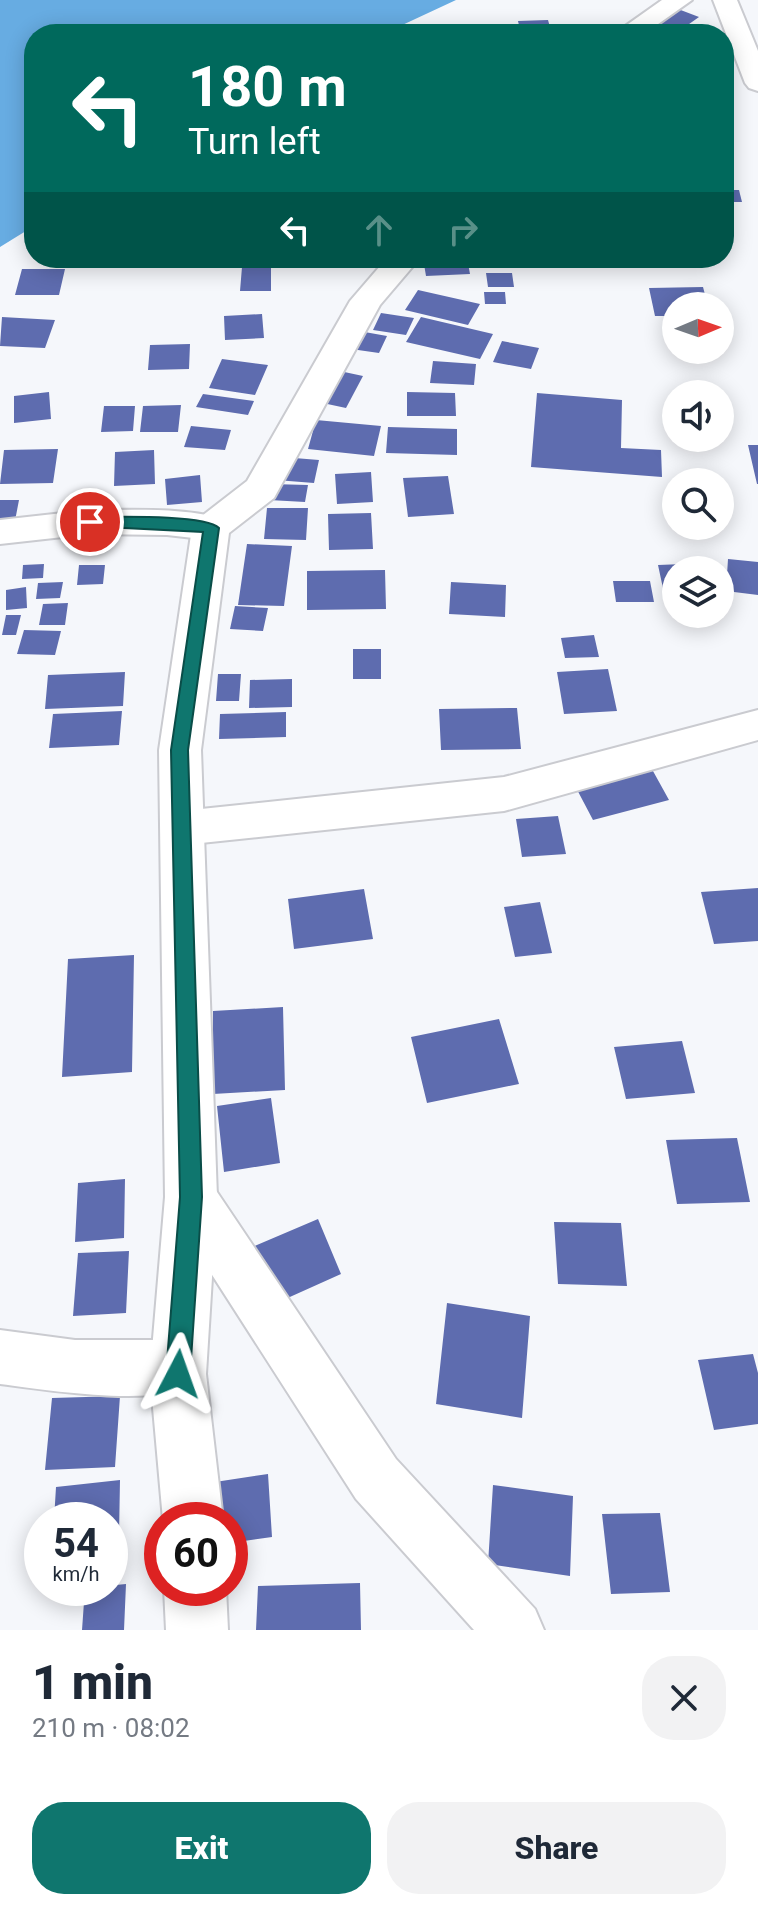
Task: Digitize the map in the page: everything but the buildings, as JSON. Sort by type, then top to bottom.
[{"type":"main road","points":[[642,24],[679,0]]},
{"type":"main road","points":[[191,1502],[178,1367],[191,1197],[180,750],[211,528],[261,489],[366,301],[395,268]]},
{"type":"main road","points":[[196,1606],[197,1630]]},
{"type":"street","points":[[725,0],[758,83]]},
{"type":"street","points":[[0,532],[90,522],[167,523],[211,528]]},
{"type":"street","points":[[182,828],[504,794],[723,732],[758,725]]},
{"type":"street","points":[[191,1197],[376,1479],[514,1630]]},
{"type":"street","points":[[0,1357],[75,1367],[178,1367]]},
{"type":"water","points":[[0,0],[456,0],[404,24],[24,24],[24,232],[0,247]]},
{"type":"route","points":[[90,522],[167,523],[211,528],[180,750],[191,1197],[178,1374]]}]
